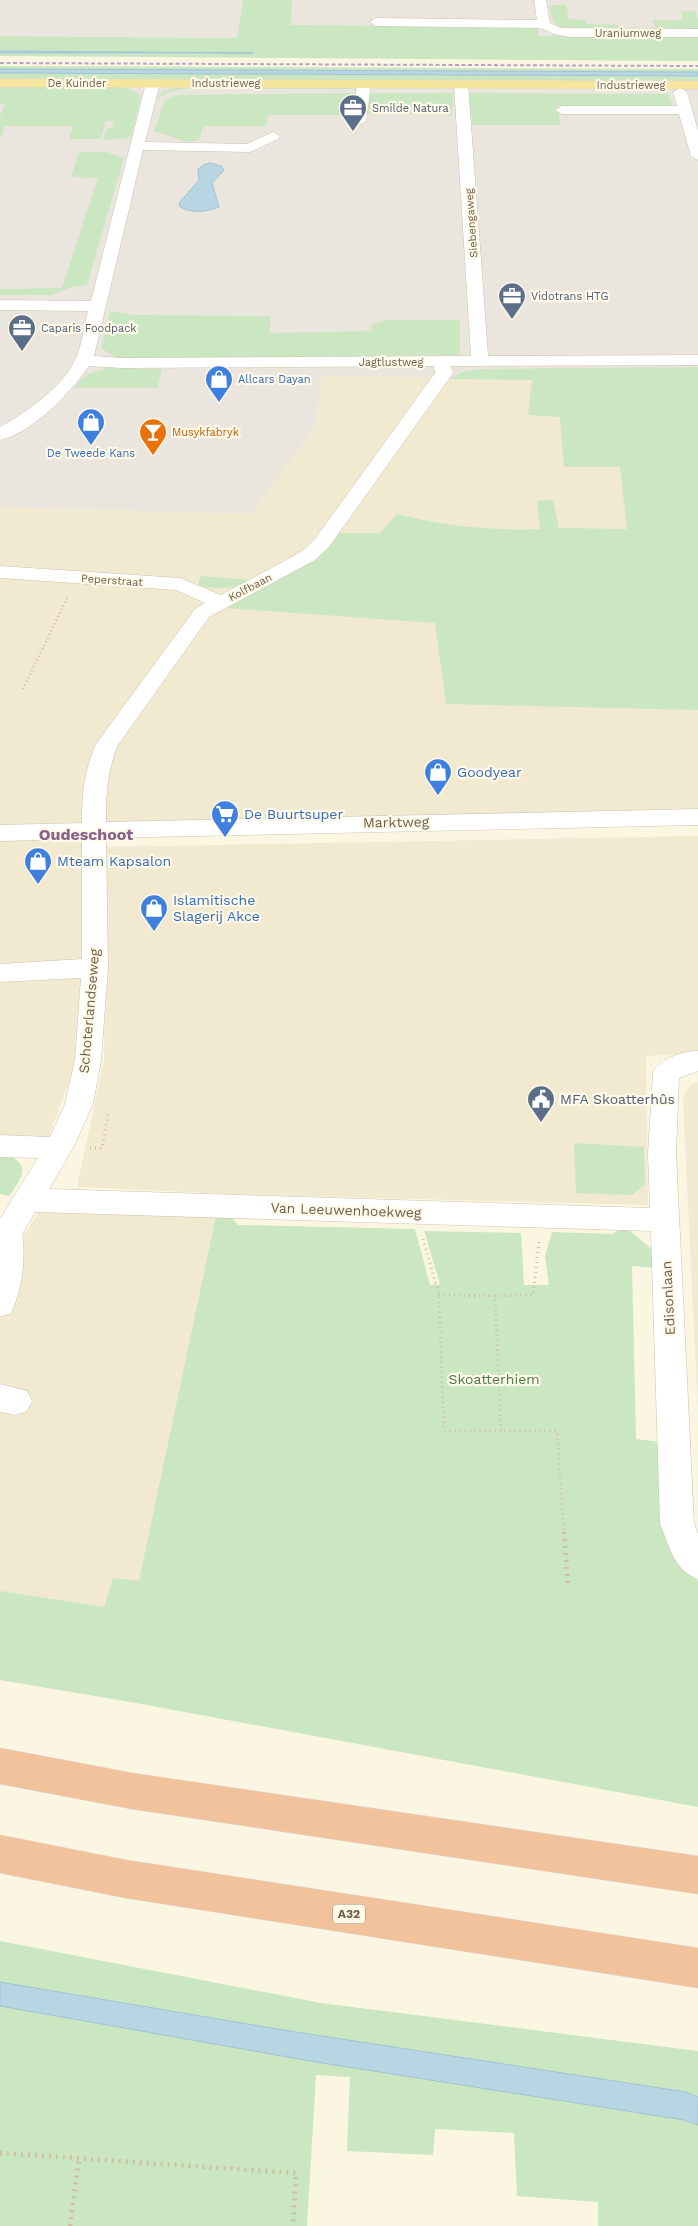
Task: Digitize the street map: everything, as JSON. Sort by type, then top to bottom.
[{"type":"highway","points":[[0,1766],[132,1791],[698,1875]]},
{"type":"highway","name":"A32","points":[[0,1854],[126,1879],[698,1968]]},
{"type":"main road","name":"De Kuinder","points":[[0,82],[153,83]]},
{"type":"main road","name":"Industrieweg","points":[[153,83],[698,85]]},
{"type":"street","points":[[376,22],[544,24],[540,0]]},
{"type":"street","name":"Uraniumweg","points":[[544,24],[558,31],[570,33],[698,33]]},
{"type":"street","points":[[0,435],[28,418],[53,398],[71,379],[84,360],[153,83]]},
{"type":"street","points":[[359,121],[364,84]]},
{"type":"street","name":"Siebengaweg","points":[[461,84],[480,362]]},
{"type":"street","points":[[678,85],[698,156]]},
{"type":"street","points":[[562,110],[685,110]]},
{"type":"street","points":[[137,146],[250,148],[272,136]]},
{"type":"street","points":[[0,305],[98,306]]},
{"type":"street","name":"Jagtlustweg","points":[[84,360],[121,363],[698,360]]},
{"type":"street","name":"Kolfbaan","points":[[95,831],[94,789],[98,765],[107,744],[202,613],[308,556],[322,543],[444,373],[442,362]]},
{"type":"street","name":"Peperstraat","points":[[0,572],[180,584],[220,602]]},
{"type":"street","name":"Marktweg","points":[[0,833],[368,823],[698,817]]},
{"type":"street","name":"Schoterlandseweg","points":[[0,1304],[10,1251],[2,1238],[28,1200],[59,1148],[79,1104],[86,1069],[95,968],[95,831]]},
{"type":"street","points":[[0,974],[95,968]]},
{"type":"street","name":"Edisonlaan","points":[[698,1061],[691,1061],[666,1072],[662,1154],[677,1524],[690,1555],[698,1563]]},
{"type":"street","points":[[0,1146],[59,1148]]},
{"type":"street","name":"Van Leeuwenhoekweg","points":[[28,1200],[665,1220]]},
{"type":"path","points":[[22,689],[78,578]]},
{"type":"path","points":[[415,1212],[439,1295],[444,1430],[557,1431],[568,1586]]},
{"type":"path","points":[[439,1295],[534,1295],[542,1216]]},
{"type":"path","points":[[495,1296],[501,1431]]},
{"type":"path","points":[[0,2154],[296,2173],[293,2226]]},
{"type":"path","points":[[70,2226],[79,2159]]},
{"type":"shaded area","points":[[0,0],[243,0],[237,38],[0,36]]},
{"type":"shaded area","points":[[250,0],[698,0],[698,42],[246,41]]},
{"type":"shaded area","points":[[0,75],[698,78],[698,547],[638,383],[322,375],[315,427],[251,514],[0,507]]},
{"type":"shaded area","points":[[322,375],[638,383],[657,547],[439,620],[698,705],[698,812],[0,825],[0,507],[251,514],[315,427]]},
{"type":"shaded area","points":[[87,836],[77,1061],[48,1138],[0,1136],[0,838]]},
{"type":"shaded area","points":[[698,836],[698,1054],[646,1056],[648,1205],[228,1194],[77,1187],[104,1060],[107,847]]},
{"type":"shaded area","points":[[698,1082],[698,1411],[683,1100],[690,1085]]},
{"type":"shaded area","points":[[40,1210],[223,1217],[150,1626],[0,1608],[0,1272]]},
{"type":"green space","points":[[243,0],[292,0],[291,25],[537,27],[539,36],[698,37],[698,61],[0,56],[0,53],[252,54],[0,51],[0,36],[237,38]]},
{"type":"green space","points":[[566,5],[569,19],[585,20],[587,24],[619,25],[622,30],[561,27],[555,23],[551,16],[549,7]]},
{"type":"green space","points":[[681,11],[695,11],[698,19],[698,31],[650,28],[655,26],[652,20],[683,20]]},
{"type":"green space","points":[[0,66],[698,69],[698,72],[0,69]]},
{"type":"green space","points":[[0,73],[698,76],[698,82],[0,79]]},
{"type":"green space","points":[[0,85],[115,86],[128,88],[141,96],[131,137],[128,138],[103,140],[107,128],[112,128],[114,121],[106,121],[101,139],[69,139],[73,126],[5,126],[0,139],[0,116],[5,104],[0,104]]},
{"type":"green space","points":[[180,86],[351,87],[351,89],[184,89],[173,91],[156,99],[163,91]]},
{"type":"green space","points":[[356,93],[354,115],[268,115],[266,126],[203,126],[199,140],[187,142],[154,131],[165,100],[178,95]]},
{"type":"green space","points":[[369,93],[453,93],[452,115],[368,114]]},
{"type":"green space","points":[[468,93],[668,94],[672,106],[557,106],[561,125],[473,125]]},
{"type":"green space","points":[[79,152],[107,152],[124,158],[87,285],[72,287],[51,295],[0,295],[0,289],[62,288],[98,178],[71,177]]},
{"type":"green space","points":[[110,311],[133,315],[270,316],[270,333],[371,331],[372,324],[389,320],[460,320],[460,355],[138,359],[115,357],[101,348]]},
{"type":"green space","points":[[698,367],[698,710],[446,704],[435,623],[226,608],[337,533],[380,533],[397,514],[432,522],[468,527],[540,529],[537,501],[553,500],[559,528],[627,529],[620,467],[564,467],[560,417],[528,415],[532,380],[449,379],[463,372],[479,369]]},
{"type":"green space","points":[[110,368],[162,369],[157,388],[75,388],[85,376]]},
{"type":"green space","points":[[201,576],[251,580],[231,587],[212,588],[198,585]]},
{"type":"green space","points":[[574,1143],[644,1147],[645,1184],[632,1195],[576,1193]]},
{"type":"green space","points":[[0,1152],[17,1160],[21,1165],[22,1170],[19,1181],[9,1196],[0,1194]]},
{"type":"green space","name":"Skoatterhiem","points":[[216,1216],[230,1216],[238,1225],[415,1229],[430,1285],[440,1284],[424,1231],[521,1233],[524,1285],[549,1285],[545,1256],[552,1232],[612,1234],[621,1229],[628,1229],[656,1253],[656,1268],[632,1266],[636,1439],[660,1442],[688,1573],[698,1581],[698,1807],[147,1705],[0,1680],[0,1591],[104,1607],[113,1578],[139,1581]]},
{"type":"green space","points":[[0,1941],[321,2003],[698,2051],[698,2097],[686,2092],[283,2030],[0,1982]]},
{"type":"green space","points":[[0,2006],[316,2062],[684,2120],[698,2125],[698,2226],[598,2226],[598,2202],[517,2196],[514,2133],[435,2129],[433,2155],[347,2151],[350,2077],[316,2075],[307,2226],[0,2226]]},
{"type":"water","points":[[0,51],[253,53],[0,53]]},
{"type":"water","points":[[0,69],[698,72],[698,76],[0,73]]},
{"type":"water","points":[[211,163],[221,166],[224,170],[212,183],[219,207],[199,211],[183,209],[179,206],[180,202],[199,180],[198,169],[205,164]]},
{"type":"water","points":[[0,1982],[283,2030],[686,2092],[698,2097],[698,2125],[684,2120],[316,2062],[0,2006]]},
{"type":"railway","points":[[0,63],[698,66]]},
{"type":"place","name":"Smilde Natura","points":[[353,132]]},
{"type":"place","name":"Vidotrans HTG","points":[[512,320]]},
{"type":"place","name":"Caparis Foodpack","points":[[22,352]]},
{"type":"place","name":"Allcars Dayan","points":[[219,403]]},
{"type":"place","name":"De Tweede Kans","points":[[91,446]]},
{"type":"place","name":"Musykfabryk","points":[[153,456]]},
{"type":"place","name":"Goodyear","points":[[438,796]]},
{"type":"place","name":"De Buurtsuper","points":[[225,838]]},
{"type":"place","name":"Mteam Kapsalon","points":[[38,885]]},
{"type":"place","name":"Islamitische Slagerij Akce","points":[[154,932]]},
{"type":"place","name":"MFA Skoatterhûs","points":[[541,1123]]},
{"type":"district","name":"Oudeschoot","points":[[86,834]]}]
